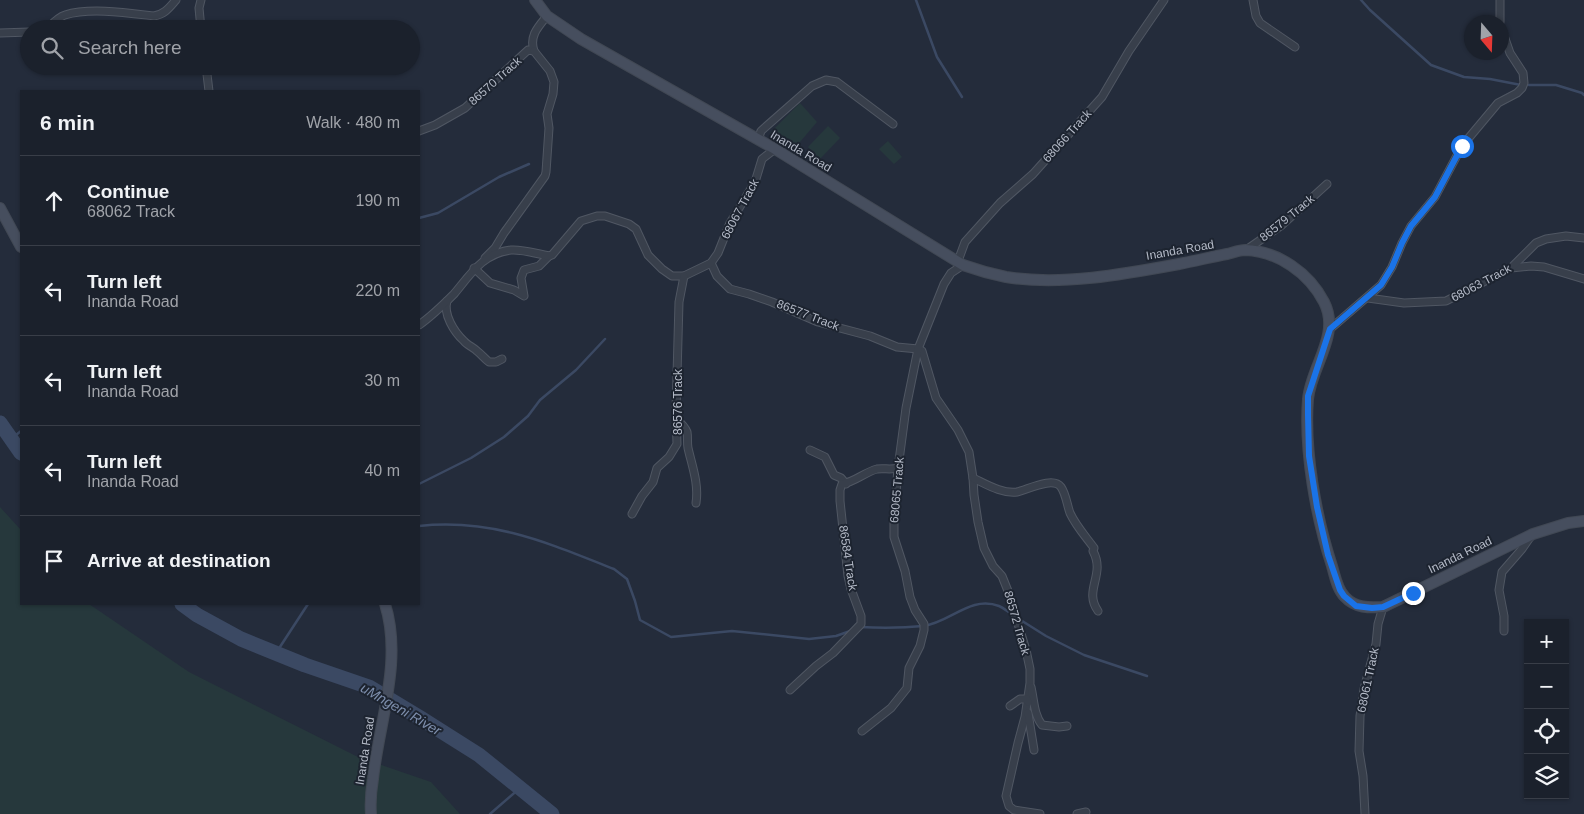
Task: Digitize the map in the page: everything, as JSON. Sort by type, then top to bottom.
[{"type":"street","points":[[58,20],[73,13],[110,11],[154,16],[166,12],[176,0]]},
{"type":"street","points":[[200,20],[199,8],[201,0]]},
{"type":"street","name":"Inanda Road","points":[[535,0],[547,16],[581,39],[775,149],[961,263],[984,272],[1007,277],[1034,279],[1080,279],[1179,264],[1244,250],[1280,258],[1303,275],[1324,302],[1329,317],[1330,329],[1308,396],[1309,456],[1317,507],[1336,581],[1344,596],[1356,606],[1383,607],[1532,534],[1568,523],[1584,521]]},
{"type":"street","name":"68066 Track","points":[[961,263],[965,242],[1000,204],[1033,174],[1102,97],[1129,51],[1164,0]]},
{"type":"street","points":[[1253,0],[1256,16],[1260,23],[1295,47]]},
{"type":"street","points":[[1500,0],[1500,15]]},
{"type":"street","name":"86570 Track","points":[[420,131],[465,108],[528,50],[534,51],[532,44],[535,30],[547,16]]},
{"type":"street","points":[[0,33],[20,32]]},
{"type":"street","points":[[1330,329],[1368,298],[1387,278],[1406,234],[1435,197],[1462,146],[1498,103],[1517,93],[1522,88],[1524,82],[1523,73],[1509,50]]},
{"type":"street","points":[[420,323],[447,301],[477,265],[495,248],[545,176],[549,128],[547,114],[552,99],[554,82],[550,71],[534,51]]},
{"type":"street","points":[[207,75],[209,90]]},
{"type":"street","points":[[758,140],[761,131],[800,95],[817,83],[830,80],[837,82],[893,124]]},
{"type":"street","name":"68067 Track","points":[[710,263],[718,254],[730,223],[756,182],[762,159],[775,149]]},
{"type":"street","name":"86579 Track","points":[[1244,250],[1282,225],[1327,184]]},
{"type":"street","points":[[0,208],[20,245]]},
{"type":"street","points":[[477,265],[490,283],[514,290],[524,296],[521,278],[524,270],[539,266],[556,252],[581,221],[597,216],[605,216],[634,227],[639,232],[648,255],[672,276],[684,276],[710,263]]},
{"type":"street","name":"68063 Track","points":[[1368,298],[1404,302],[1446,301],[1511,268],[1536,243],[1546,239],[1566,236],[1584,238]]},
{"type":"street","points":[[477,265],[494,255],[509,250],[549,256]]},
{"type":"street","name":"86577 Track","points":[[710,263],[717,276],[730,290],[749,294],[818,322],[870,336],[897,347],[918,349]]},
{"type":"street","name":"68065 Track","points":[[862,731],[891,708],[907,688],[908,671],[920,646],[924,630],[924,624],[915,610],[910,597],[905,571],[894,537],[898,468],[918,349],[944,284],[961,263]]},
{"type":"street","points":[[1511,268],[1544,267],[1584,279]]},
{"type":"street","name":"86576 Track","points":[[632,514],[642,496],[653,482],[657,468],[669,457],[677,444],[680,302],[684,276]]},
{"type":"street","points":[[447,301],[445,306],[447,315],[457,334],[464,342],[478,351],[489,362],[496,362],[502,359]]},
{"type":"street","name":"86572 Track","points":[[918,349],[923,354],[936,398],[955,425],[969,452],[978,522],[984,548],[993,566],[1002,576],[1012,602],[1030,668],[1030,684],[1025,717],[1006,796],[1009,806],[1014,810],[1040,814]]},
{"type":"street","points":[[677,420],[682,424],[687,433],[688,448],[697,489],[696,503]]},
{"type":"street","points":[[810,450],[825,457],[833,474],[841,478],[846,484],[878,469],[898,468]]},
{"type":"street","points":[[973,478],[1010,492],[1044,484],[1055,484],[1061,487],[1074,520],[1094,548],[1093,551],[1098,564],[1092,600],[1098,611]]},
{"type":"street","name":"86584 Track","points":[[790,690],[833,653],[861,624],[861,616],[848,576],[841,516],[840,490],[842,484],[846,484]]},
{"type":"street","points":[[1504,631],[1504,616],[1499,590],[1502,572],[1532,534]]},
{"type":"street","name":"Inanda Road","points":[[371,814],[370,803],[376,757],[389,682],[392,637],[391,623],[385,605]]},
{"type":"street","name":"68061 Track","points":[[1365,814],[1363,776],[1359,751],[1360,716],[1364,689],[1376,644],[1378,624],[1383,607]]},
{"type":"street","points":[[1030,684],[1037,715],[1042,725],[1066,726]]},
{"type":"street","points":[[1010,706],[1020,700],[1027,699],[1034,750]]},
{"type":"street","points":[[1077,814],[1086,812]]},
{"type":"shaded area","points":[[800,103],[817,122],[794,149],[770,133]]},
{"type":"shaded area","points":[[828,126],[840,138],[820,159],[808,147]]},
{"type":"shaded area","points":[[888,141],[902,157],[894,164],[879,149]]},
{"type":"shaded area","points":[[0,507],[20,529],[20,605],[90,605],[189,672],[358,757],[431,782],[460,814],[0,814]]},
{"type":"waterway","points":[[916,0],[937,57],[962,97]]},
{"type":"waterway","points":[[1361,0],[1431,65],[1464,77],[1490,79],[1521,85]]},
{"type":"waterway","points":[[1529,85],[1556,85],[1584,95]]},
{"type":"waterway","points":[[420,218],[438,213],[499,177],[529,164]]},
{"type":"waterway","points":[[420,484],[471,458],[504,437],[528,416],[540,400],[576,370],[605,339]]},
{"type":"waterway","name":"uMngeni River","points":[[0,423],[20,452]]},
{"type":"waterway","points":[[11,439],[20,432]]},
{"type":"waterway","points":[[420,526],[446,524],[495,529],[543,542],[614,569],[627,579],[640,620],[671,637],[732,631],[809,639],[836,636],[853,630]]},
{"type":"waterway","points":[[860,627],[923,626],[933,624],[979,604],[999,606],[1012,614]]},
{"type":"waterway","name":"uMngeni River","points":[[183,605],[197,615],[241,639],[305,665],[369,687],[479,755],[552,814]]},
{"type":"waterway","points":[[276,653],[307,605]]},
{"type":"waterway","points":[[1019,619],[1046,636],[1084,655],[1147,676]]},
{"type":"waterway","points":[[490,814],[520,788]]},
{"type":"route","points":[[1413,593],[1383,607],[1372,608],[1356,606],[1340,590],[1328,555],[1317,507],[1309,456],[1308,396],[1330,329],[1368,298],[1387,278],[1411,226],[1435,197],[1462,146]]}]
